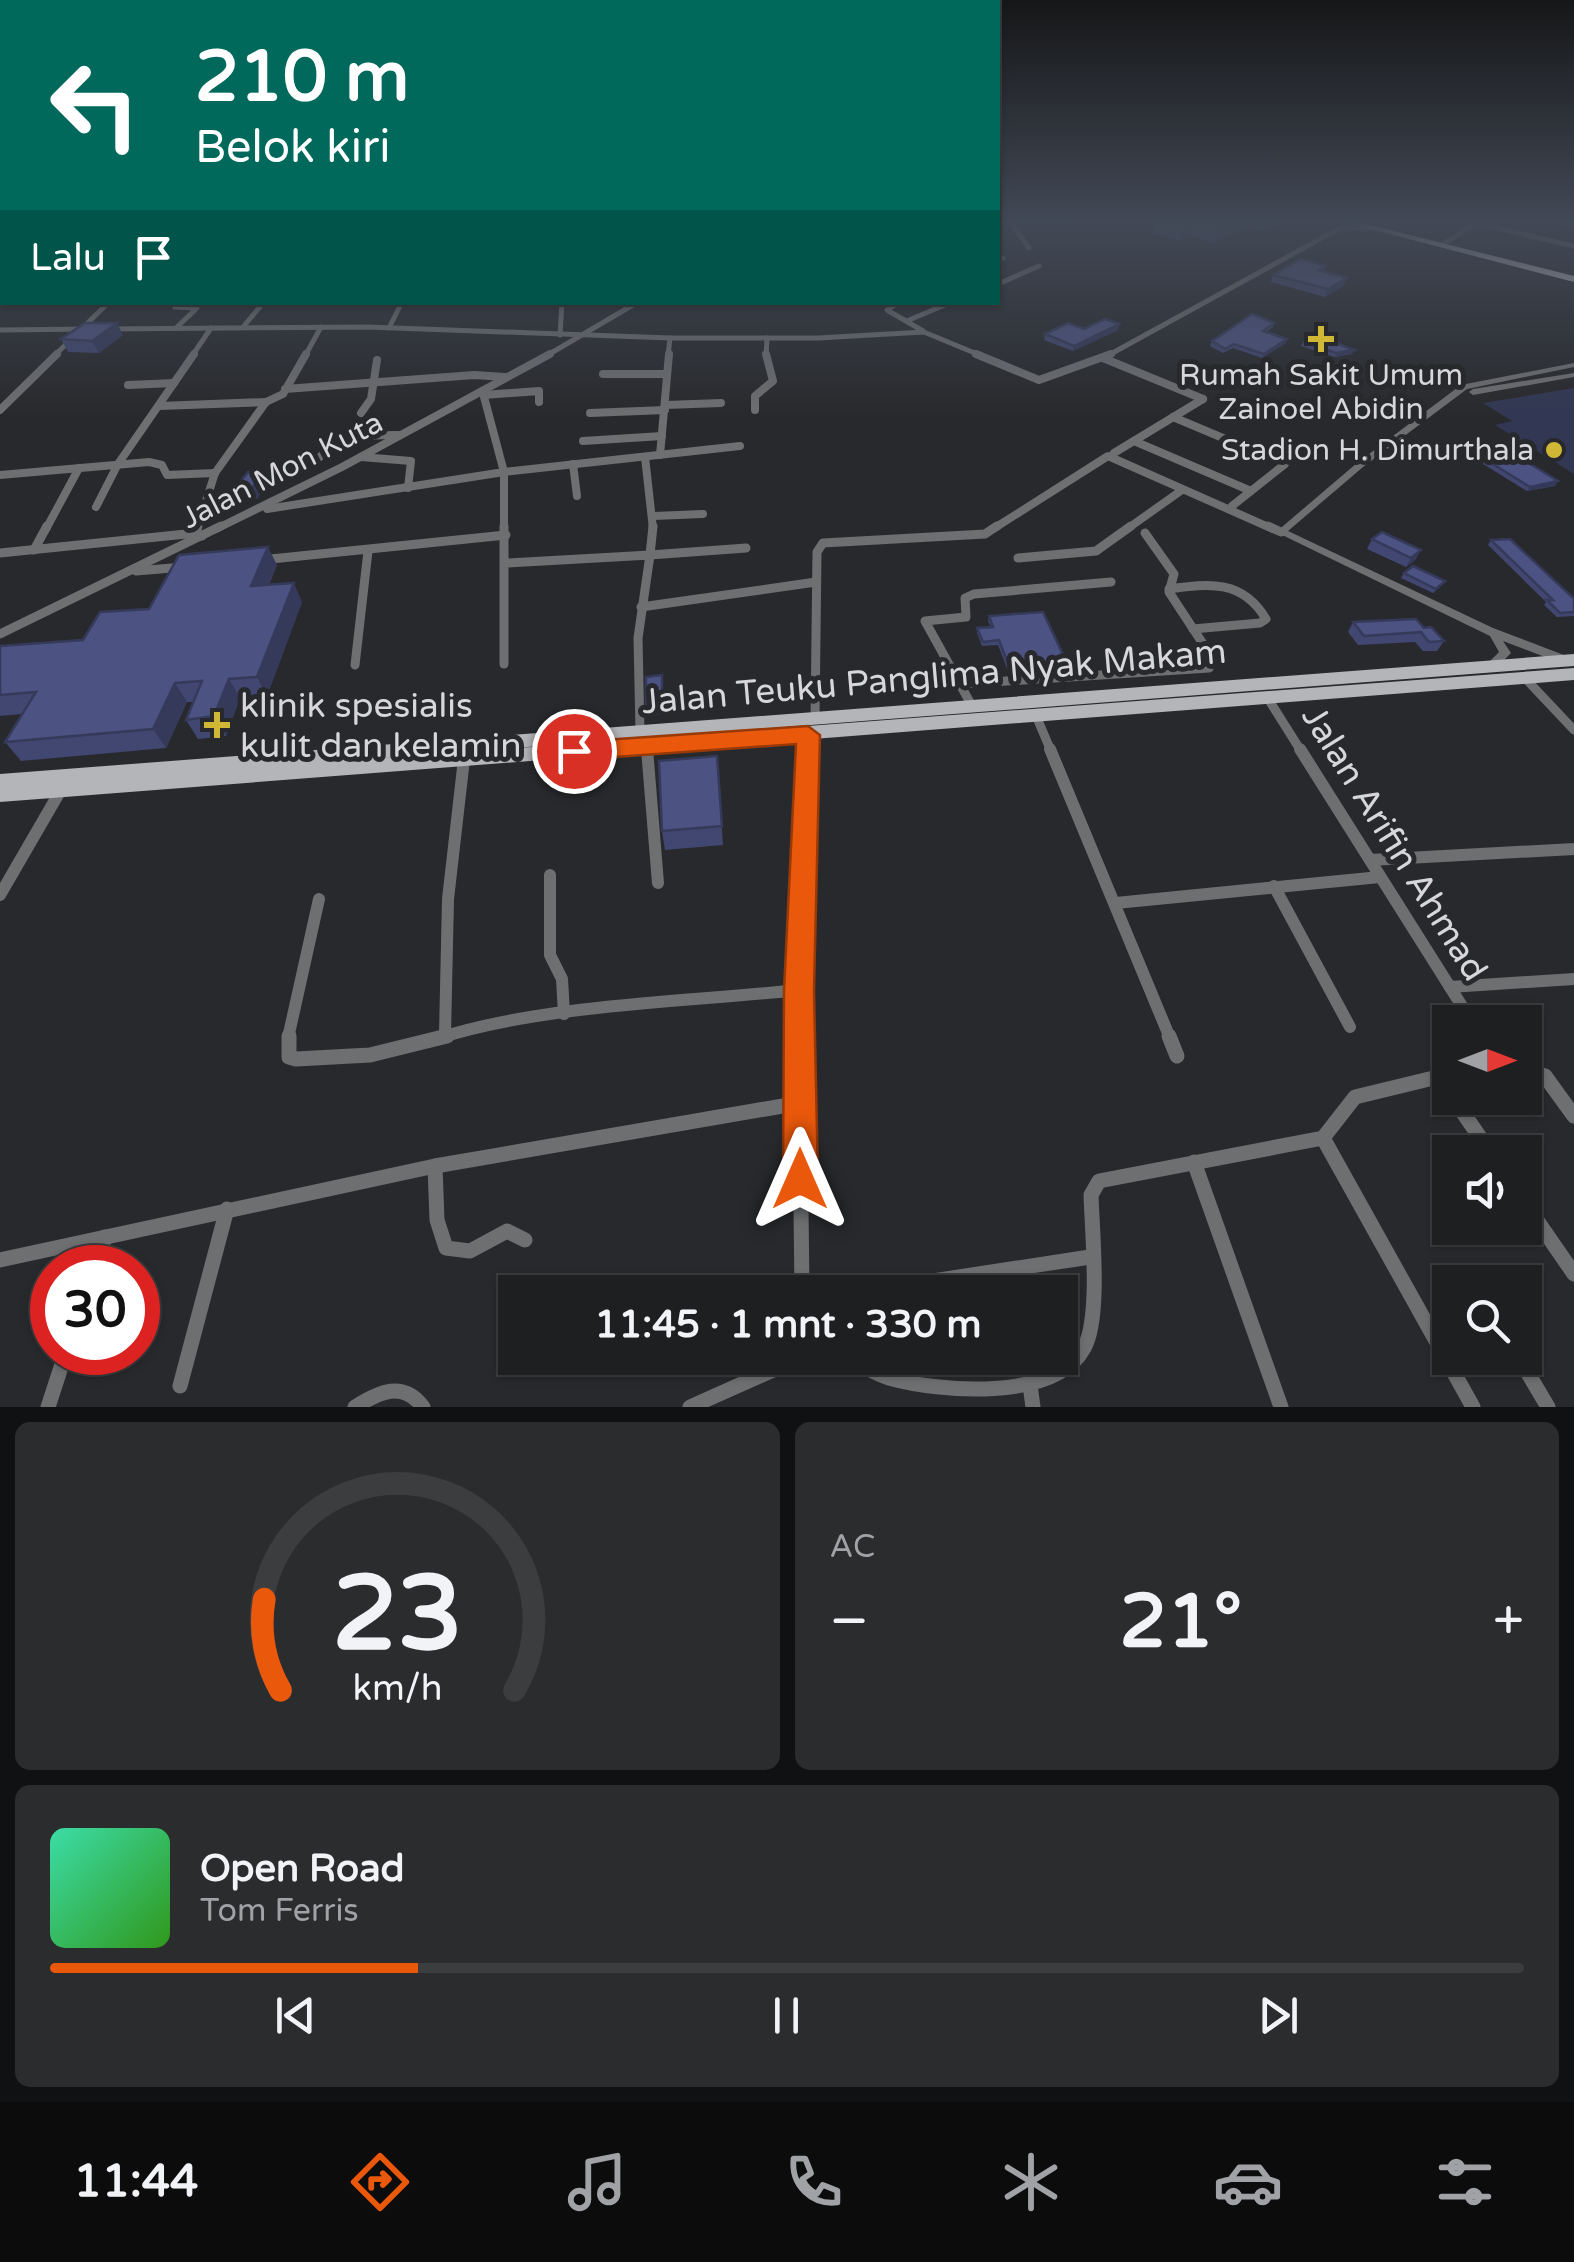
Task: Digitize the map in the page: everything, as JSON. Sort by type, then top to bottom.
[{"type":"main road","name":"Jalan Teuku Panglima Nyak Makam","points":[[0,795],[65,783],[1012,711],[1492,665],[1571,665]]},
{"type":"main road","name":"Jalan Teuku Panglima Nyak Makam","points":[[812,727],[972,706],[1037,718],[1524,677],[1571,665]]},
{"type":"main road","name":"Jalan Teuku Panglima Nyak Makam","points":[[0,781],[65,783],[464,759],[644,739]]},
{"type":"street","points":[[896,305],[887,310],[924,332],[1039,380],[1103,358],[1228,287]]},
{"type":"street","points":[[0,410],[5,400],[106,305]]},
{"type":"street","points":[[176,328],[197,308],[175,307],[177,305]]},
{"type":"street","points":[[244,327],[262,305]]},
{"type":"street","points":[[389,328],[400,305]]},
{"type":"street","points":[[560,335],[563,305]]},
{"type":"street","name":"Jalan Mon Kuta","points":[[0,634],[483,394],[633,305]]},
{"type":"street","points":[[909,320],[945,305]]},
{"type":"street","points":[[296,327],[303,319]]},
{"type":"street","points":[[0,330],[321,327],[670,338],[898,336],[924,332]]},
{"type":"street","points":[[285,390],[321,327]]},
{"type":"street","points":[[96,507],[118,464],[211,328]]},
{"type":"street","points":[[660,455],[670,338]]},
{"type":"street","points":[[756,410],[755,396],[773,381],[766,358],[767,338]]},
{"type":"street","points":[[1103,358],[1202,399],[1114,453]]},
{"type":"street","points":[[362,413],[370,399],[377,360]]},
{"type":"street","points":[[1281,532],[1360,465],[1464,387],[1574,366]]},
{"type":"street","points":[[1553,369],[1570,376]]},
{"type":"street","points":[[603,374],[666,374]]},
{"type":"street","points":[[0,553],[199,534],[216,474],[266,402],[285,390],[474,375],[506,378]]},
{"type":"street","points":[[1510,376],[1524,384]]},
{"type":"street","points":[[1454,394],[1570,376]]},
{"type":"street","points":[[128,385],[174,384]]},
{"type":"street","points":[[504,664],[504,472],[483,394],[540,392],[538,402]]},
{"type":"street","points":[[160,406],[266,402]]},
{"type":"street","points":[[590,413],[721,403]]},
{"type":"street","points":[[695,404],[697,415]]},
{"type":"street","points":[[1172,417],[1286,464],[1232,506]]},
{"type":"street","points":[[320,457],[338,436],[399,435]]},
{"type":"street","points":[[583,442],[662,436]]},
{"type":"street","points":[[1134,441],[1251,491]]},
{"type":"street","points":[[256,510],[504,472],[740,446]]},
{"type":"street","points":[[802,1275],[799,990],[817,552],[823,543],[985,534],[1108,456],[1571,665]]},
{"type":"street","points":[[360,457],[411,462],[408,488]]},
{"type":"street","points":[[645,457],[654,516],[641,607],[644,739],[658,883]]},
{"type":"street","points":[[0,475],[149,462],[162,465],[167,474],[175,476],[216,474]]},
{"type":"street","points":[[573,464],[577,496]]},
{"type":"street","points":[[34,550],[79,468]]},
{"type":"street","points":[[1018,558],[1096,551],[1182,490]]},
{"type":"street","points":[[654,516],[703,514]]},
{"type":"street","points":[[1145,533],[1176,578],[1168,589]]},
{"type":"street","points":[[247,561],[506,535]]},
{"type":"street","points":[[506,563],[746,548]]},
{"type":"street","points":[[355,665],[368,551]]},
{"type":"street","points":[[130,572],[189,566]]},
{"type":"street","points":[[641,607],[816,582]]},
{"type":"street","points":[[972,706],[926,622],[966,617],[965,598],[974,594],[1111,582]]},
{"type":"street","points":[[1168,589],[1229,584],[1252,598],[1266,619],[1260,624],[1192,630]]},
{"type":"street","points":[[961,684],[1209,668],[1211,656],[1168,589]]},
{"type":"street","points":[[1489,631],[1505,653],[1492,665]]},
{"type":"street","points":[[1524,677],[1574,730]]},
{"type":"street","name":"Jalan Arifin Ahmad","points":[[1267,696],[1461,1005]]},
{"type":"street","points":[[1037,718],[1177,1056]]},
{"type":"street","points":[[445,1034],[448,900],[464,759]]},
{"type":"street","points":[[0,896],[65,783]]},
{"type":"street","points":[[1370,860],[1574,848]]},
{"type":"street","points":[[550,875],[550,955],[562,979],[564,1014]]},
{"type":"street","points":[[1116,903],[1380,877]]},
{"type":"street","points":[[1274,886],[1350,1027]]},
{"type":"street","points":[[319,899],[301,996],[287,1042],[289,1057],[370,1055],[414,1046],[445,1034],[564,1014],[799,990]]},
{"type":"street","points":[[1450,987],[1574,980]]},
{"type":"street","points":[[1542,1075],[1574,1116]]},
{"type":"street","points":[[881,1375],[930,1386],[1030,1385],[1067,1371],[1086,1346],[1090,1317],[1091,1195],[1099,1181],[1323,1138],[1355,1097],[1432,1078]]},
{"type":"street","points":[[1557,1090],[1574,1087]]},
{"type":"street","points":[[0,1260],[435,1166],[800,1104]]},
{"type":"street","points":[[1323,1138],[1473,1407]]},
{"type":"street","points":[[1194,1162],[1281,1407]]},
{"type":"street","points":[[435,1166],[437,1220],[446,1248],[457,1254],[473,1251],[508,1231],[526,1240]]},
{"type":"street","points":[[180,1386],[227,1209]]},
{"type":"street","points":[[102,1245],[105,1236]]},
{"type":"street","points":[[1542,1240],[1574,1274]]},
{"type":"street","points":[[972,1275],[1090,1257]]},
{"type":"street","points":[[48,1407],[58,1375]]},
{"type":"street","points":[[694,1406],[762,1375]]},
{"type":"street","points":[[1529,1375],[1548,1407]]},
{"type":"street","points":[[1030,1385],[1033,1407]]},
{"type":"street","points":[[355,1407],[375,1394],[398,1388],[417,1396],[423,1407]]},
{"type":"shaded area","name":"Stadion H. Dimurthala","points":[[1574,388],[1574,474],[1495,425],[1512,421],[1483,403]]},
{"type":"building","points":[[1252,314],[1274,323],[1263,331],[1287,339],[1264,354],[1234,344],[1225,349],[1212,341]]},
{"type":"building","points":[[1105,319],[1119,324],[1074,346],[1045,334],[1068,323],[1084,329]]},
{"type":"building","points":[[85,323],[117,323],[92,341],[61,339]]},
{"type":"building","points":[[1328,340],[1354,350],[1336,353],[1303,342]]},
{"type":"building","points":[[1514,454],[1558,481],[1530,487],[1485,459]]},
{"type":"building","points":[[248,472],[263,473],[252,488],[234,490]]},
{"type":"building","points":[[1382,532],[1421,550],[1411,558],[1372,539]]},
{"type":"building","points":[[1510,539],[1574,597],[1574,612],[1560,613],[1547,600],[1553,600],[1491,540]]},
{"type":"building","points":[[268,547],[251,586],[294,583],[257,677],[229,679],[214,716],[186,720],[202,681],[175,683],[153,729],[5,742],[36,692],[0,695],[0,646],[83,640],[100,612],[149,609],[179,555]]},
{"type":"building","points":[[1413,566],[1445,581],[1436,589],[1404,573]]},
{"type":"building","points":[[1043,612],[1066,661],[1009,666],[999,640],[983,642],[977,628],[993,627],[989,616]]},
{"type":"building","points":[[1416,619],[1444,641],[1429,642],[1421,632],[1364,636],[1353,622]]},
{"type":"building","points":[[662,675],[662,704],[646,705],[646,677]]},
{"type":"building","points":[[717,756],[722,826],[662,831],[659,761]]},
{"type":"place","name":"Rumah Sakit Umum Zainoel Abidin","points":[[1321,339]]},
{"type":"place","name":"Stadion H. Dimurthala","points":[[1554,450]]},
{"type":"place","name":"klinik spesialis kulit dan kelamin","points":[[217,725]]},
{"type":"route","points":[[574,751],[808,735],[799,990],[800,1179]]}]
